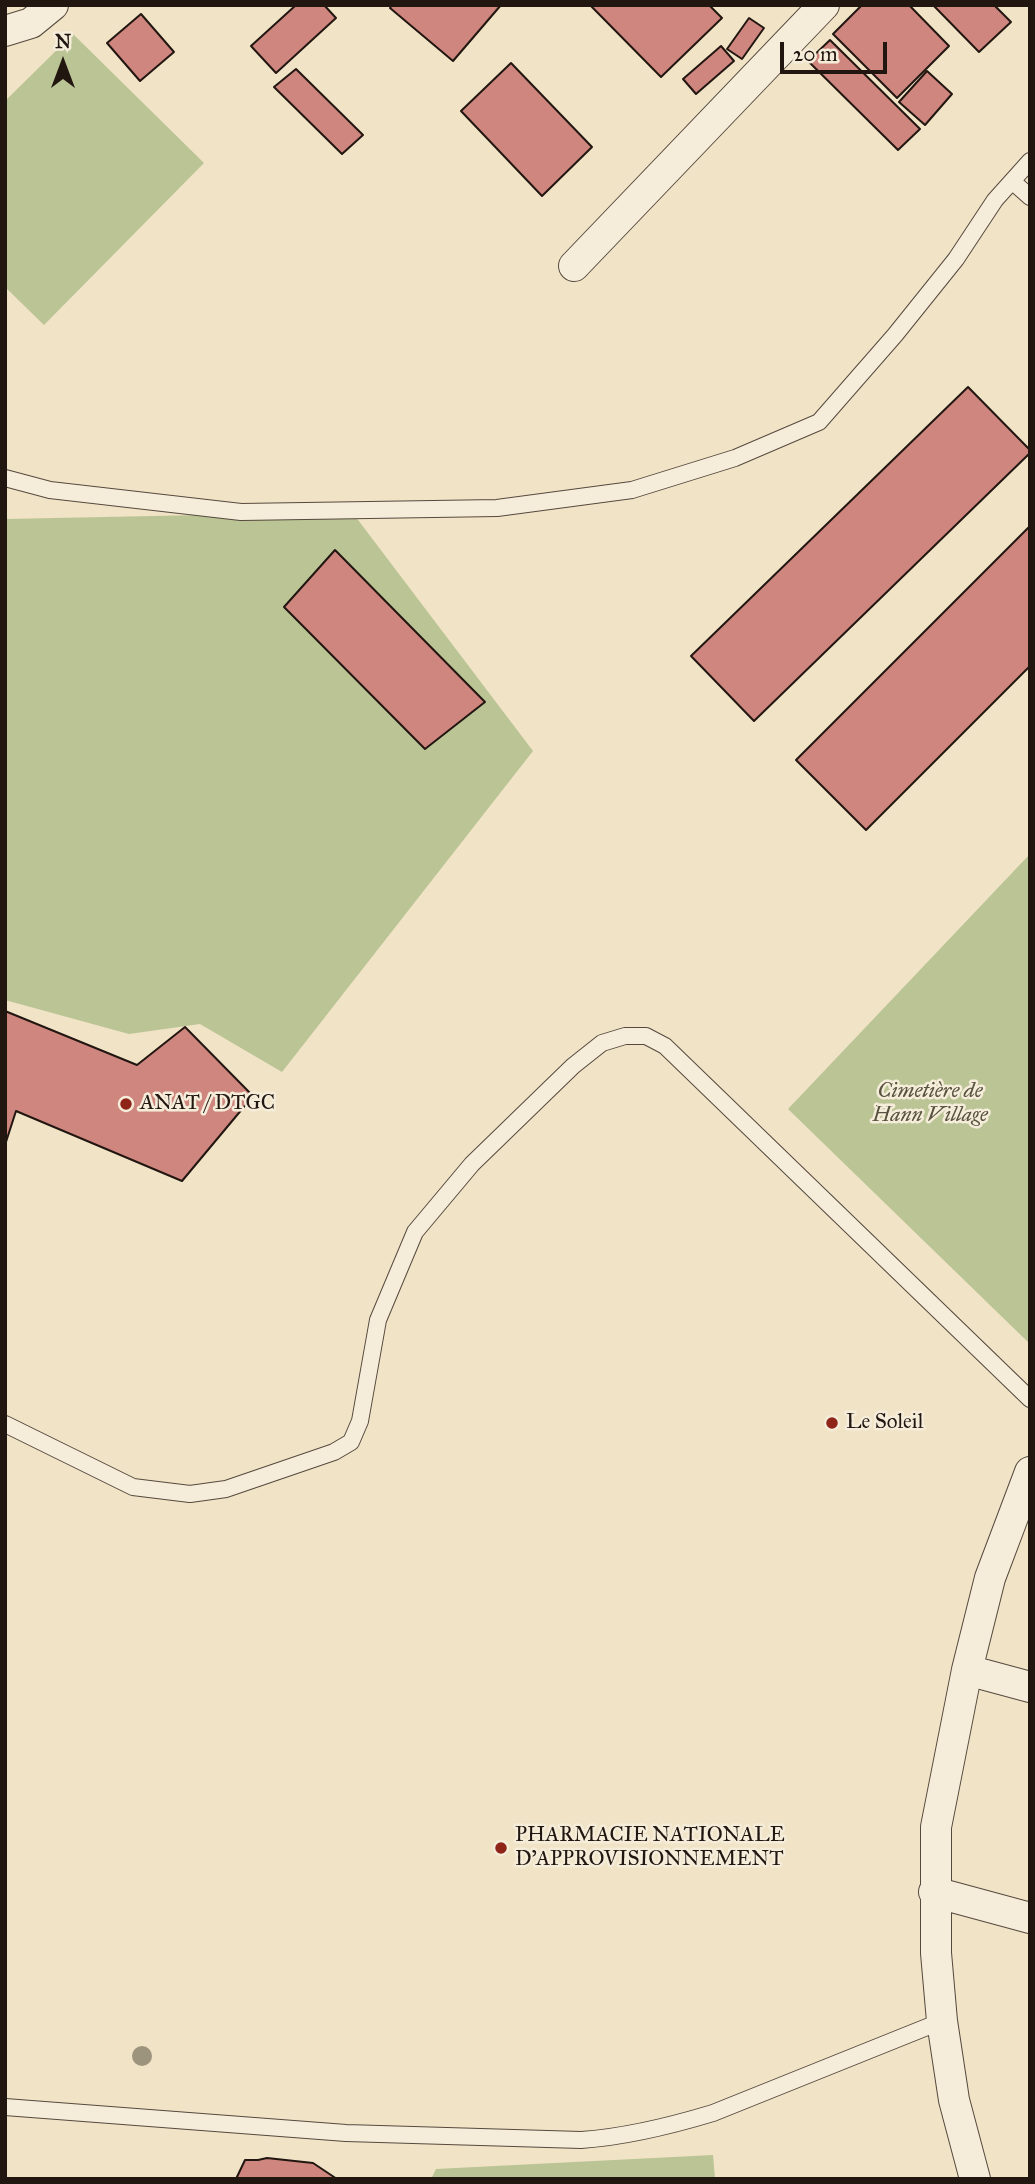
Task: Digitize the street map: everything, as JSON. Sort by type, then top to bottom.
[{"type":"street","points":[[5,31],[31,23],[53,5]]},
{"type":"street","points":[[574,266],[824,5]]},
{"type":"street","points":[[975,2179],[954,2100],[942,2021],[934,1892],[936,1827],[967,1670],[990,1578],[1030,1472]]},
{"type":"street","points":[[967,1670],[1030,1687]]},
{"type":"street","points":[[934,1892],[1030,1917]]},
{"type":"lane","points":[[5,478],[50,490],[241,512],[498,508],[632,490],[735,458],[819,422],[895,335],[956,259],[995,200],[1030,161]]},
{"type":"lane","points":[[1012,181],[1030,197]]},
{"type":"lane","points":[[5,1424],[133,1487],[190,1493],[226,1489],[334,1452],[351,1442],[360,1421],[378,1320],[415,1232],[472,1164],[573,1066],[602,1043],[625,1036],[646,1036],[666,1046],[1030,1399]]},
{"type":"lane","points":[[5,2107],[345,2133],[603,2139],[713,2113],[942,2021]]},
{"type":"green space","points":[[73,34],[204,163],[44,325],[5,287],[5,101]]},
{"type":"green space","points":[[352,512],[533,751],[282,1072],[200,1024],[129,1034],[5,1000],[5,519]]},
{"type":"green space","name":"Cimetière de Hann Village","points":[[1030,854],[1030,1344],[788,1109]]},
{"type":"green space","points":[[713,2155],[715,2179],[431,2179],[436,2169]]},
{"type":"building","points":[[296,5],[324,5],[336,18],[276,73],[251,46]]},
{"type":"building","points":[[392,5],[501,5],[453,61],[390,8]]},
{"type":"building","points":[[590,5],[709,5],[722,18],[661,77]]},
{"type":"building","points":[[862,5],[909,5],[949,46],[897,98],[833,34]]},
{"type":"building","points":[[933,5],[994,5],[1011,22],[979,52]]},
{"type":"building","points":[[141,14],[174,52],[140,81],[107,43]]},
{"type":"building","points":[[749,18],[764,28],[742,59],[727,49]]},
{"type":"building","points":[[830,40],[920,129],[898,150],[808,61]]},
{"type":"building","points":[[721,46],[734,61],[696,94],[683,79]]},
{"type":"building","points":[[511,63],[592,147],[542,196],[461,111]]},
{"type":"building","points":[[296,69],[363,135],[342,154],[274,87]]},
{"type":"building","points":[[927,71],[952,94],[925,125],[899,102]]},
{"type":"building","points":[[968,387],[1030,453],[754,721],[691,656]]},
{"type":"building","points":[[1030,526],[1030,666],[866,830],[796,760]]},
{"type":"building","points":[[335,550],[485,702],[425,749],[284,607]]},
{"type":"building","name":"ANAT / DTGC","points":[[5,1011],[137,1065],[185,1027],[253,1096],[182,1181],[16,1111],[5,1145]]},
{"type":"building","points":[[267,2158],[313,2163],[337,2179],[236,2179],[245,2160]]},
{"type":"place","name":"ANAT / DTGC","points":[[126,1104]]},
{"type":"place","name":"Le Soleil","points":[[832,1423]]},
{"type":"place","name":"PHARMACIE NATIONALE D'APPROVISIONNEMENT","points":[[501,1848]]}]
